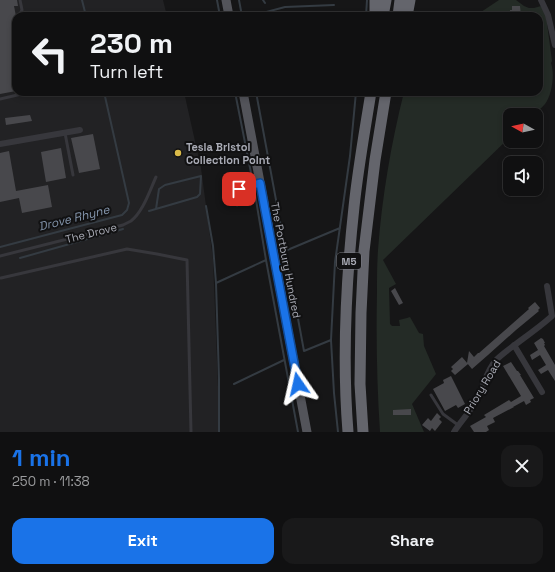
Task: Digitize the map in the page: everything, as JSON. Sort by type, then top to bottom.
[{"type":"highway","points":[[375,0],[375,12]]},
{"type":"highway","points":[[384,12],[386,0]]},
{"type":"highway","points":[[398,12],[400,0]]},
{"type":"highway","points":[[408,12],[410,0]]},
{"type":"highway","name":"M5","points":[[348,432],[346,413],[345,350],[347,293],[354,207],[370,96]]},
{"type":"highway","name":"M5","points":[[363,432],[360,384],[364,252],[375,160],[386,96]]},
{"type":"main road","points":[[226,0],[228,12]]},
{"type":"main road","name":"The Portbury Hundred","points":[[244,96],[307,432]]},
{"type":"street","points":[[541,0],[548,15],[555,45]]},
{"type":"street","points":[[0,144],[80,130]]},
{"type":"street","name":"Priory Road","points":[[454,432],[477,399],[489,371],[498,358],[554,316],[547,286]]},
{"type":"street","points":[[514,345],[542,392]]},
{"type":"lane","points":[[20,0],[21,12]]},
{"type":"lane","points":[[0,99],[13,96]]},
{"type":"lane","points":[[65,133],[73,175]]},
{"type":"lane","name":"The Drove","points":[[0,256],[123,225],[131,221],[139,213],[156,177]]},
{"type":"lane","points":[[237,205],[235,197],[236,191],[260,183]]},
{"type":"lane","points":[[1,278],[127,249],[187,260],[191,432]]},
{"type":"lane","points":[[431,395],[443,414],[458,425]]},
{"type":"shaded area","points":[[0,0],[163,0],[166,12],[12,12],[12,96],[185,96],[201,168],[213,259],[219,412],[218,432],[0,432]]},
{"type":"shaded area","points":[[499,0],[516,0],[529,8],[541,6],[546,16],[552,61],[553,78],[551,90],[545,104],[541,108],[503,108],[503,144],[383,260],[396,284],[389,288],[390,324],[392,326],[400,326],[399,320],[410,317],[419,333],[423,334],[424,346],[436,374],[412,404],[424,432],[380,432],[377,345],[378,250],[388,171],[403,96],[543,96],[543,12],[481,12]]},
{"type":"building","points":[[0,0],[17,0],[18,6],[14,6],[15,12],[12,12],[12,92],[0,94]]},
{"type":"building","points":[[512,6],[520,6],[521,12],[510,12],[510,10],[512,10]]},
{"type":"building","points":[[30,115],[32,121],[6,125],[5,118]]},
{"type":"building","points":[[93,134],[100,169],[79,173],[71,138]]},
{"type":"building","points":[[61,148],[66,178],[46,182],[41,152]]},
{"type":"building","points":[[9,151],[16,191],[48,185],[52,207],[22,213],[19,198],[0,202],[0,153]]},
{"type":"building","points":[[395,288],[403,303],[399,305],[391,291]]},
{"type":"building","points":[[535,302],[540,308],[538,310],[539,311],[472,369],[467,363],[469,351],[474,357]]},
{"type":"building","points":[[541,338],[543,339],[545,343],[544,346],[555,365],[555,381],[548,370],[541,374],[538,370],[546,365],[540,355],[532,360],[530,355],[538,350],[534,343]]},
{"type":"building","points":[[462,357],[468,364],[455,375],[451,371],[453,369],[451,367]]},
{"type":"building","points":[[511,362],[521,375],[534,398],[526,405],[524,401],[493,418],[495,422],[487,426],[489,430],[486,432],[474,432],[470,426],[486,417],[484,415],[509,400],[511,402],[521,396],[503,366]]},
{"type":"building","points":[[451,376],[465,404],[458,408],[456,405],[445,411],[433,389],[444,383],[443,380]]},
{"type":"building","points":[[411,409],[411,415],[393,415],[393,410]]},
{"type":"building","points":[[437,413],[441,417],[439,419],[442,422],[435,431],[432,428],[430,431],[422,425],[428,418],[431,421]]},
{"type":"waterway","name":"Drove Rhyne","points":[[82,0],[85,12]]},
{"type":"waterway","points":[[217,0],[219,12]]},
{"type":"waterway","points":[[239,0],[241,12]]},
{"type":"waterway","points":[[366,12],[367,0]]},
{"type":"waterway","points":[[266,12],[285,7],[334,5]]},
{"type":"waterway","name":"Drove Rhyne","points":[[0,247],[122,215],[127,210],[129,203],[105,96]]},
{"type":"waterway","points":[[236,96],[298,432]]},
{"type":"waterway","points":[[257,96],[304,351],[331,340]]},
{"type":"waterway","points":[[338,432],[331,340],[335,262],[350,156],[356,96]]},
{"type":"waterway","points":[[149,211],[197,197],[200,194],[201,176],[165,185],[159,189],[156,209]]},
{"type":"waterway","points":[[225,197],[254,188]]},
{"type":"waterway","points":[[206,206],[213,246],[216,283],[219,432]]},
{"type":"waterway","points":[[285,251],[340,228]]},
{"type":"waterway","points":[[20,258],[123,229]]},
{"type":"waterway","points":[[216,283],[266,260]]},
{"type":"waterway","points":[[234,384],[284,360]]},
{"type":"place","name":"Tesla Bristol Collection Point","points":[[178,153]]},
{"type":"route","points":[[239,189],[260,183],[298,384]]}]
